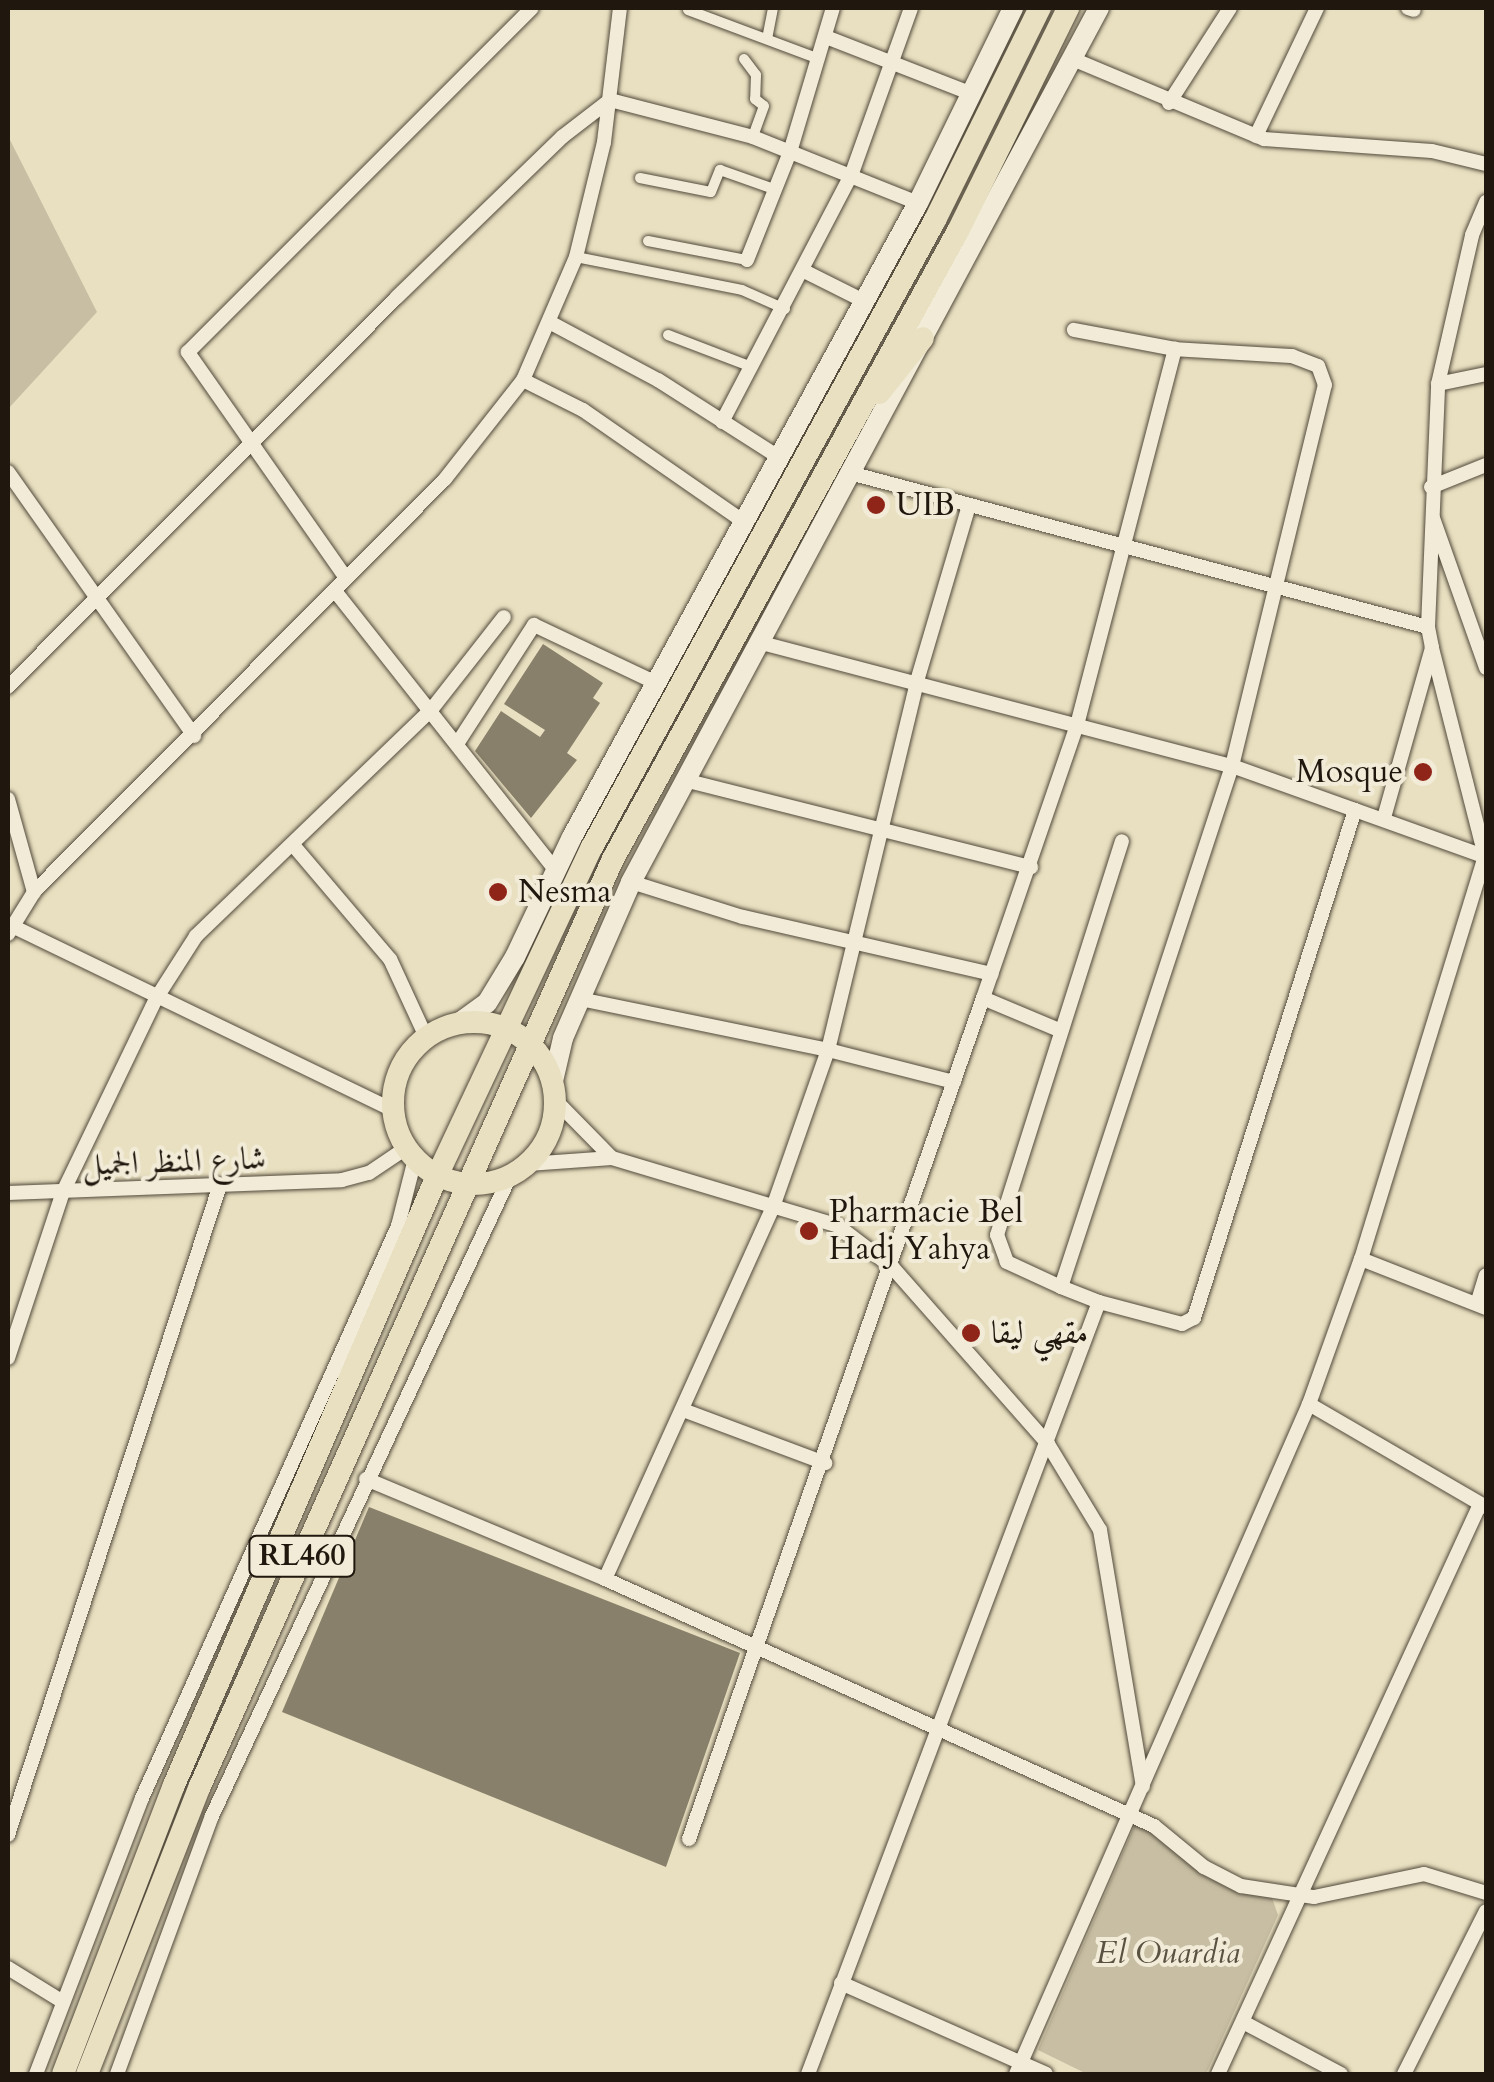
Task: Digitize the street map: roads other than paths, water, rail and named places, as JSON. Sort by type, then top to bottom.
[{"type":"main road","points":[[1013,8],[918,203],[656,682],[494,996],[460,1022],[426,1037],[407,1057],[393,1110],[411,1153],[438,1176],[467,1184],[519,1170],[548,1135],[554,1090],[580,999],[630,882],[1075,60],[1099,8]]},
{"type":"main road","points":[[506,1028],[592,848],[935,220],[1040,8]]},
{"type":"main road","points":[[529,1042],[613,859],[958,231],[1068,8]]},
{"type":"main road","points":[[837,446],[923,338]]},
{"type":"main road","points":[[460,1022],[506,1028],[529,1042],[554,1090]]},
{"type":"main road","name":"RL460","points":[[63,2074],[161,1816],[506,1028]]},
{"type":"main road","name":"RL460","points":[[87,2074],[200,1786],[529,1042]]},
{"type":"street","points":[[346,578],[188,352],[532,8]]},
{"type":"street","points":[[393,1110],[9,928],[34,892],[194,736],[445,480],[523,380],[552,324],[576,257],[610,100],[620,8]]},
{"type":"street","points":[[767,39],[773,8]]},
{"type":"street","points":[[648,241],[747,260],[790,152],[832,8]]},
{"type":"street","points":[[722,422],[785,309],[852,172],[910,8]]},
{"type":"street","points":[[1168,103],[1230,8]]},
{"type":"street","points":[[1256,136],[1317,8]]},
{"type":"street","points":[[688,10],[819,60]]},
{"type":"street","points":[[826,37],[972,94]]},
{"type":"street","points":[[744,59],[756,74],[755,98],[764,107],[753,137]]},
{"type":"street","points":[[1075,60],[1168,103],[1256,136],[1299,146],[1454,154],[1486,164]]},
{"type":"street","points":[[8,686],[562,137],[610,100]]},
{"type":"street","points":[[610,100],[753,137],[852,172],[918,203]]},
{"type":"street","points":[[640,178],[711,192],[720,170],[774,189]]},
{"type":"street","points":[[1019,2069],[1309,1404],[1361,1259],[1486,857],[1428,627],[1429,506],[1438,384],[1472,235],[1486,202]]},
{"type":"street","points":[[576,257],[742,290],[785,309]]},
{"type":"street","points":[[804,272],[864,300]]},
{"type":"street","points":[[552,324],[777,456]]},
{"type":"street","points":[[1061,1287],[1232,766],[1324,398],[1323,375],[1318,366],[1292,356],[1175,348],[1074,330]]},
{"type":"street","points":[[668,335],[752,367]]},
{"type":"street","points":[[689,1839],[893,1268],[1077,726],[1175,348]]},
{"type":"street","points":[[1438,384],[1486,374]]},
{"type":"street","points":[[523,380],[583,410],[743,520]]},
{"type":"street","points":[[1431,488],[1486,465]]},
{"type":"street","points":[[8,472],[194,736]]},
{"type":"street","points":[[850,473],[1428,627]]},
{"type":"street","points":[[605,1579],[772,1206],[828,1050],[917,682],[968,506]]},
{"type":"street","points":[[1429,506],[1486,668]]},
{"type":"street","points":[[335,591],[556,870]]},
{"type":"street","points":[[8,1358],[62,1192],[158,996],[196,936],[294,846],[430,710],[504,617]]},
{"type":"street","points":[[457,744],[534,626],[656,682]]},
{"type":"street","points":[[758,642],[1232,766],[1486,857]]},
{"type":"street","points":[[1384,818],[1432,648]]},
{"type":"street","points":[[684,780],[1031,867]]},
{"type":"street","points":[[8,798],[34,892]]},
{"type":"street","points":[[1122,841],[1058,1030],[996,1244],[1007,1262],[1061,1287],[1098,1302],[1182,1324],[1194,1318],[1355,810]]},
{"type":"street","points":[[294,846],[390,959],[426,1037]]},
{"type":"street","points":[[630,882],[992,974]]},
{"type":"street","points":[[983,998],[1058,1030]]},
{"type":"street","points":[[580,999],[828,1050],[954,1082]]},
{"type":"street","points":[[554,1090],[612,1158]]},
{"type":"street","points":[[36,2074],[142,1798],[398,1226],[411,1153]]},
{"type":"street","name":"شارع المنظر الجميل","points":[[8,1193],[219,1188],[342,1180],[369,1173],[411,1153]]},
{"type":"street","points":[[117,2074],[212,1816],[366,1479],[519,1170],[612,1158],[838,1226],[893,1268],[1048,1444],[1086,1501],[1108,1552],[1143,1786]]},
{"type":"street","points":[[8,1834],[219,1188]]},
{"type":"street","points":[[1361,1259],[1482,1306],[1486,1276]]},
{"type":"street","points":[[808,2074],[1048,1444],[1098,1302]]},
{"type":"street","points":[[1218,2074],[1484,1505],[1309,1404]]},
{"type":"street","points":[[683,1410],[825,1462]]},
{"type":"street","points":[[366,1479],[605,1579],[938,1734],[1130,1816],[1222,1878],[1298,1898],[1424,1874],[1486,1893]]},
{"type":"street","points":[[1404,2074],[1486,1911]]},
{"type":"street","points":[[8,1968],[63,2002]]},
{"type":"street","points":[[842,1983],[1019,2069],[1046,2074]]},
{"type":"street","points":[[1243,2022],[1341,2074]]},
{"type":"place","name":"UIB","points":[[876,505]]},
{"type":"place","name":"Mosque","points":[[1423,772]]},
{"type":"place","name":"Nesma","points":[[498,892]]},
{"type":"place","name":"Pharmacie Bel Hadj Yahya","points":[[809,1231]]},
{"type":"place","name":"مقهي ليقا","points":[[971,1333]]},
{"type":"park label","name":"El Ouardia","points":[[1168,1953]]}]
